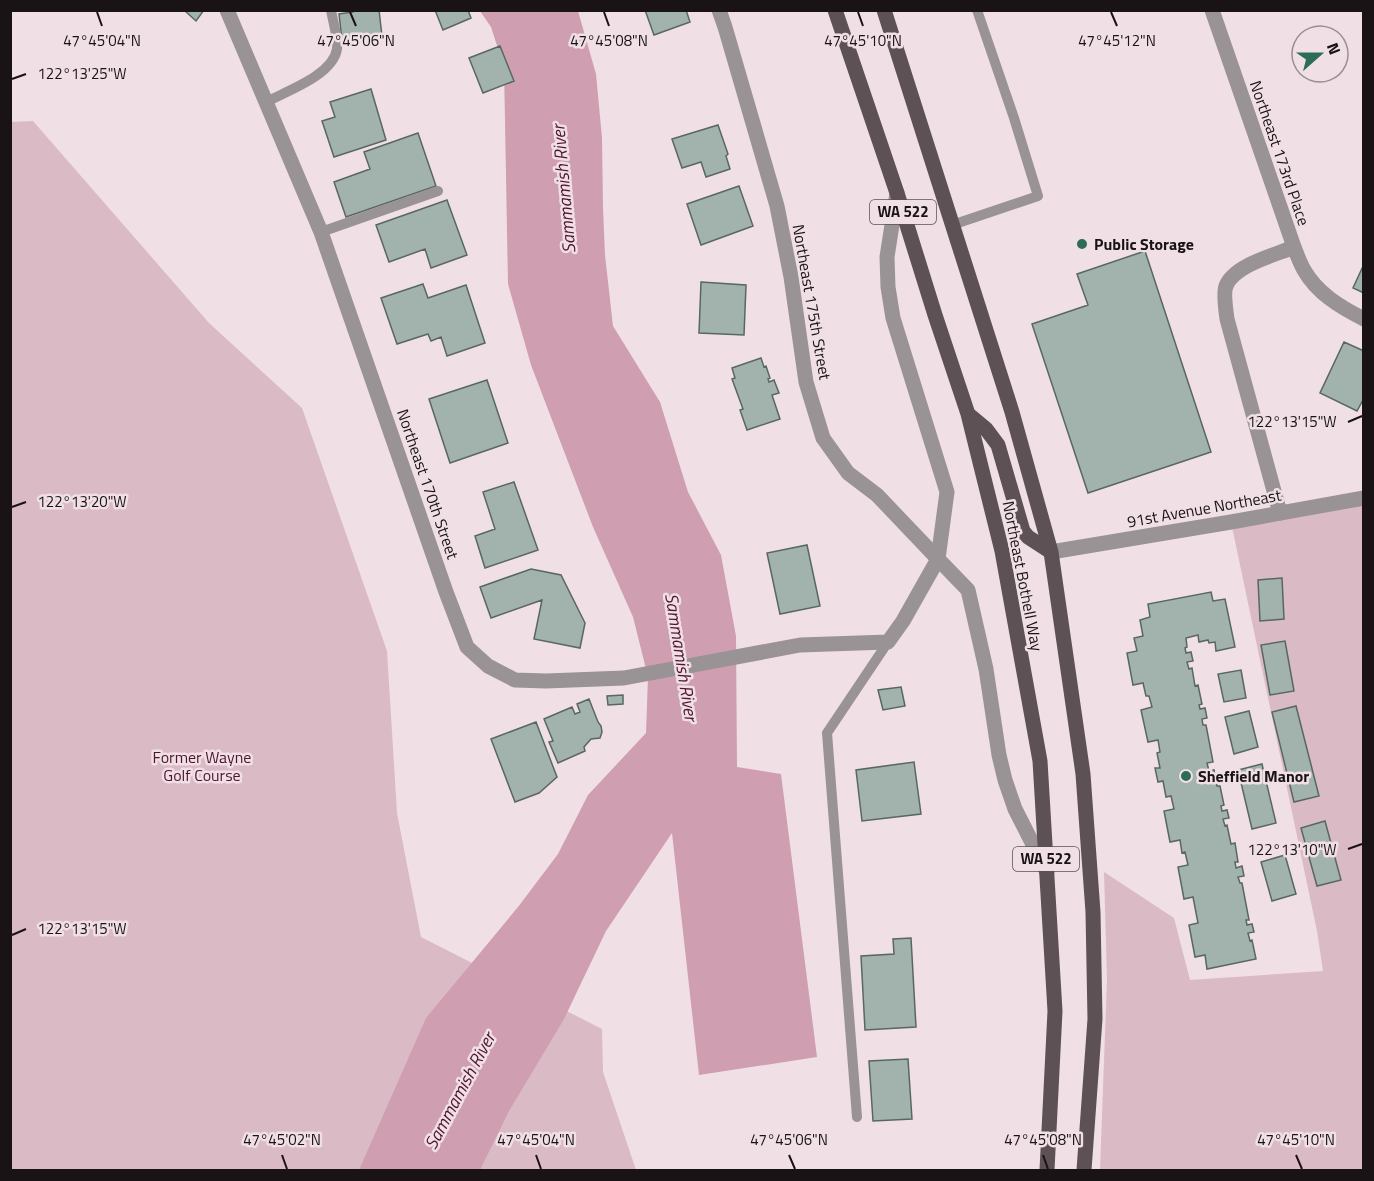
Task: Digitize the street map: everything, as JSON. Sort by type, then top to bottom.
[{"type":"main road","name":"Northeast Bothell Way","points":[[835,10],[968,414],[1002,551],[1040,761],[1055,1011],[1047,1170]]},
{"type":"main road","name":"Northeast Bothell Way","points":[[884,10],[1012,412],[1051,552],[1083,774],[1093,912],[1095,1019],[1084,1170]]},
{"type":"main road","points":[[968,414],[986,429],[998,445],[1023,531],[1028,537],[1051,552]]},
{"type":"street","name":"Northeast 170th Street","points":[[227,10],[321,232],[467,647],[488,666],[515,680],[546,681],[624,678],[800,645],[888,642]]},
{"type":"street","name":"Northeast 175th Street","points":[[719,10],[777,206],[791,277],[806,382],[823,438],[848,473],[877,495],[968,590],[986,669],[1005,780],[1015,809],[1047,872]]},
{"type":"street","name":"Northeast 173rd Place","points":[[1212,10],[1294,247],[1235,273],[1225,287],[1227,319],[1280,513]]},
{"type":"street","points":[[888,642],[939,559],[947,492],[892,318],[887,256],[897,194]]},
{"type":"street","points":[[1294,247],[1303,269],[1317,288],[1342,308],[1364,319]]},
{"type":"street","name":"91st Avenue Northeast","points":[[1051,552],[1364,498]]},
{"type":"lane","points":[[266,102],[321,73],[330,62],[337,44],[331,10]]},
{"type":"lane","points":[[952,225],[1038,196],[977,10]]},
{"type":"lane","points":[[321,232],[438,191]]},
{"type":"lane","points":[[857,1118],[827,733],[888,642]]},
{"type":"green space","name":"Former Wayne Golf Course","points":[[33,121],[209,323],[302,408],[387,651],[397,813],[421,937],[602,1029],[603,1072],[636,1170],[11,1170],[10,122]]},
{"type":"green space","points":[[1363,498],[1363,1170],[1100,1170],[1107,980],[1104,872],[1174,918],[1190,980],[1323,971],[1317,931],[1231,522]]},
{"type":"water","name":"Sammamish River","points":[[480,11],[578,11],[596,74],[602,138],[605,255],[613,326],[660,402],[688,492],[721,555],[736,636],[737,767],[781,774],[817,1057],[699,1075],[672,833],[606,931],[564,1019],[509,1111],[480,1170],[359,1170],[426,1018],[518,907],[558,854],[588,795],[646,733],[648,677],[633,617],[593,527],[531,365],[508,284],[504,67],[491,27]]},
{"type":"building","points":[[184,10],[204,10],[196,21]]},
{"type":"building","points":[[352,10],[379,10],[382,36],[342,40],[339,14],[353,12]]},
{"type":"building","points":[[435,10],[468,10],[471,18],[443,30]]},
{"type":"building","points":[[645,10],[686,10],[690,22],[654,35]]},
{"type":"building","points":[[500,46],[514,81],[483,93],[469,58]]},
{"type":"building","points":[[371,89],[386,140],[334,157],[322,121],[335,117],[330,102]]},
{"type":"building","points":[[718,125],[728,154],[726,156],[730,169],[706,177],[701,162],[682,168],[672,139]]},
{"type":"building","points":[[418,133],[436,186],[346,217],[334,182],[370,169],[364,152]]},
{"type":"building","points":[[739,186],[753,226],[701,245],[687,204]]},
{"type":"building","points":[[447,200],[467,255],[431,268],[425,249],[389,262],[376,225]]},
{"type":"building","points":[[1145,251],[1211,452],[1088,493],[1032,324],[1088,305],[1077,274]]},
{"type":"building","points":[[1364,264],[1364,293],[1353,288]]},
{"type":"building","points":[[701,282],[746,285],[744,335],[699,333]]},
{"type":"building","points":[[423,284],[428,298],[466,285],[485,343],[447,356],[441,337],[431,341],[428,334],[397,344],[381,298]]},
{"type":"building","points":[[1344,342],[1364,351],[1364,398],[1357,411],[1320,393]]},
{"type":"building","points":[[761,358],[770,378],[769,382],[774,380],[779,393],[772,395],[780,419],[747,430],[740,410],[743,409],[732,379],[735,378],[732,368]]},
{"type":"building","points":[[487,380],[508,443],[450,463],[429,399]]},
{"type":"building","points":[[514,482],[538,550],[485,568],[475,536],[495,529],[483,492]]},
{"type":"building","points":[[807,545],[820,606],[780,614],[767,553]]},
{"type":"building","points":[[531,569],[561,575],[585,623],[580,648],[534,639],[542,600],[491,618],[480,587]]},
{"type":"building","points":[[1282,578],[1284,619],[1260,621],[1258,580]]},
{"type":"building","name":"Sheffield Manor","points":[[1211,592],[1213,601],[1225,599],[1235,647],[1216,651],[1215,642],[1209,643],[1208,640],[1199,642],[1198,635],[1186,638],[1187,647],[1185,648],[1186,653],[1191,652],[1193,661],[1187,662],[1189,669],[1192,668],[1195,686],[1198,685],[1202,704],[1199,705],[1200,709],[1205,708],[1207,718],[1202,719],[1203,725],[1206,725],[1213,762],[1207,763],[1209,771],[1214,770],[1217,786],[1220,786],[1224,805],[1221,806],[1222,811],[1227,810],[1229,818],[1223,819],[1225,826],[1227,825],[1231,844],[1235,843],[1238,862],[1235,862],[1236,868],[1242,866],[1244,876],[1238,877],[1242,883],[1249,920],[1246,920],[1247,925],[1252,924],[1254,932],[1248,933],[1256,959],[1207,969],[1205,955],[1195,957],[1189,925],[1198,923],[1193,897],[1184,899],[1178,867],[1188,865],[1185,852],[1182,853],[1180,840],[1170,842],[1164,811],[1174,809],[1171,796],[1166,797],[1163,781],[1158,782],[1155,768],[1160,768],[1157,753],[1160,752],[1158,740],[1148,742],[1141,710],[1152,707],[1143,683],[1133,685],[1127,653],[1137,651],[1134,638],[1143,636],[1140,620],[1150,617],[1148,604]]},
{"type":"building","points":[[1285,641],[1294,691],[1270,695],[1261,645]]},
{"type":"building","points":[[1241,670],[1246,698],[1224,702],[1218,674]]},
{"type":"building","points":[[901,687],[905,706],[883,710],[878,690]]},
{"type":"building","points":[[623,695],[623,704],[608,705],[607,696]]},
{"type":"building","points":[[589,699],[601,726],[600,738],[591,739],[584,747],[585,751],[558,763],[549,742],[553,741],[544,719],[572,707],[575,714],[580,712],[577,704]]},
{"type":"building","points":[[1296,706],[1319,796],[1294,802],[1272,712]]},
{"type":"building","points":[[1249,711],[1258,747],[1234,754],[1225,717]]},
{"type":"building","points":[[536,722],[557,777],[539,793],[515,802],[491,739]]},
{"type":"building","points":[[914,762],[921,814],[862,821],[856,770]]},
{"type":"building","points":[[1262,764],[1276,823],[1252,829],[1238,770]]},
{"type":"building","points":[[1325,821],[1341,880],[1317,886],[1301,828]]},
{"type":"building","points":[[1285,855],[1296,894],[1272,901],[1261,862]]},
{"type":"building","points":[[911,938],[916,1027],[865,1030],[861,956],[894,954],[893,939]]},
{"type":"building","points":[[908,1059],[912,1119],[873,1121],[869,1061]]},
{"type":"place","name":"Public Storage","points":[[1082,244]]},
{"type":"place","name":"Sheffield Manor","points":[[1186,776]]}]
